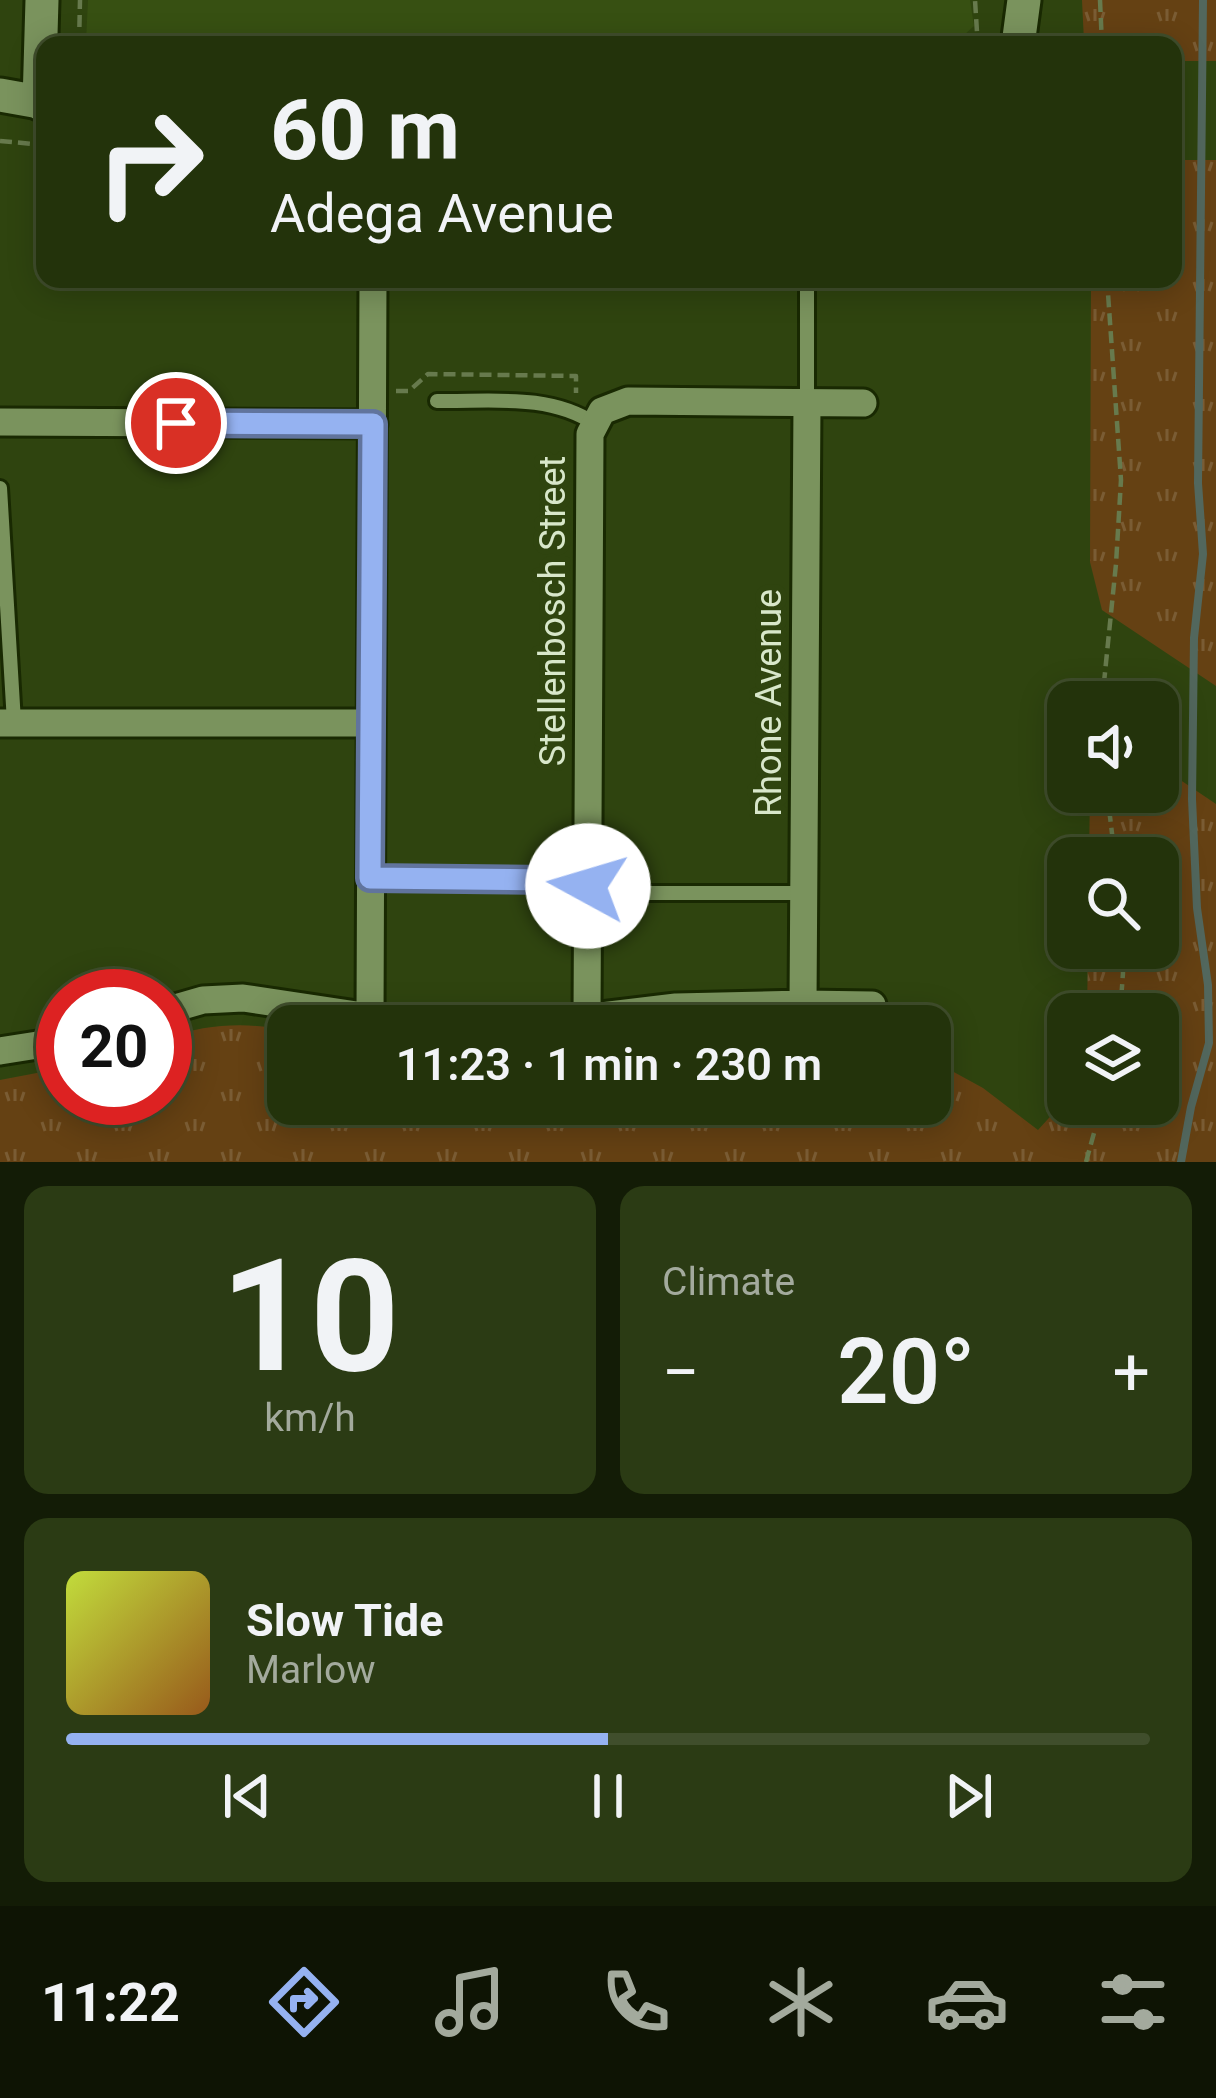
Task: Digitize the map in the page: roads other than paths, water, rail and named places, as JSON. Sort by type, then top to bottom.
[{"type":"street","points":[[42,0],[42,36]]},
{"type":"street","points":[[1019,36],[1024,0]]},
{"type":"street","points":[[1024,0],[1028,36]]},
{"type":"street","points":[[0,94],[36,103]]},
{"type":"street","points":[[370,1005],[374,288]]},
{"type":"street","name":"Stellenbosch Street","points":[[587,1005],[590,434],[602,411],[628,400],[863,403]]},
{"type":"street","name":"Rhone Avenue","points":[[803,1004],[807,403]]},
{"type":"street","points":[[0,422],[373,424]]},
{"type":"street","points":[[7,722],[371,723]]},
{"type":"street","points":[[192,1003],[243,998],[290,1005]]},
{"type":"street","points":[[761,1005],[872,1005]]},
{"type":"street","points":[[0,1051],[36,1045]]},
{"type":"lane","points":[[807,288],[807,403]]},
{"type":"lane","name":"Stellenbosch Street","points":[[437,401],[548,402],[576,411],[595,424]]},
{"type":"lane","points":[[0,488],[7,722]]},
{"type":"lane","points":[[370,878],[549,880],[624,892],[803,893]]},
{"type":"waterway","points":[[1181,1162],[1209,1043],[1192,799],[1194,638],[1203,554],[1198,483],[1203,0]]}]
